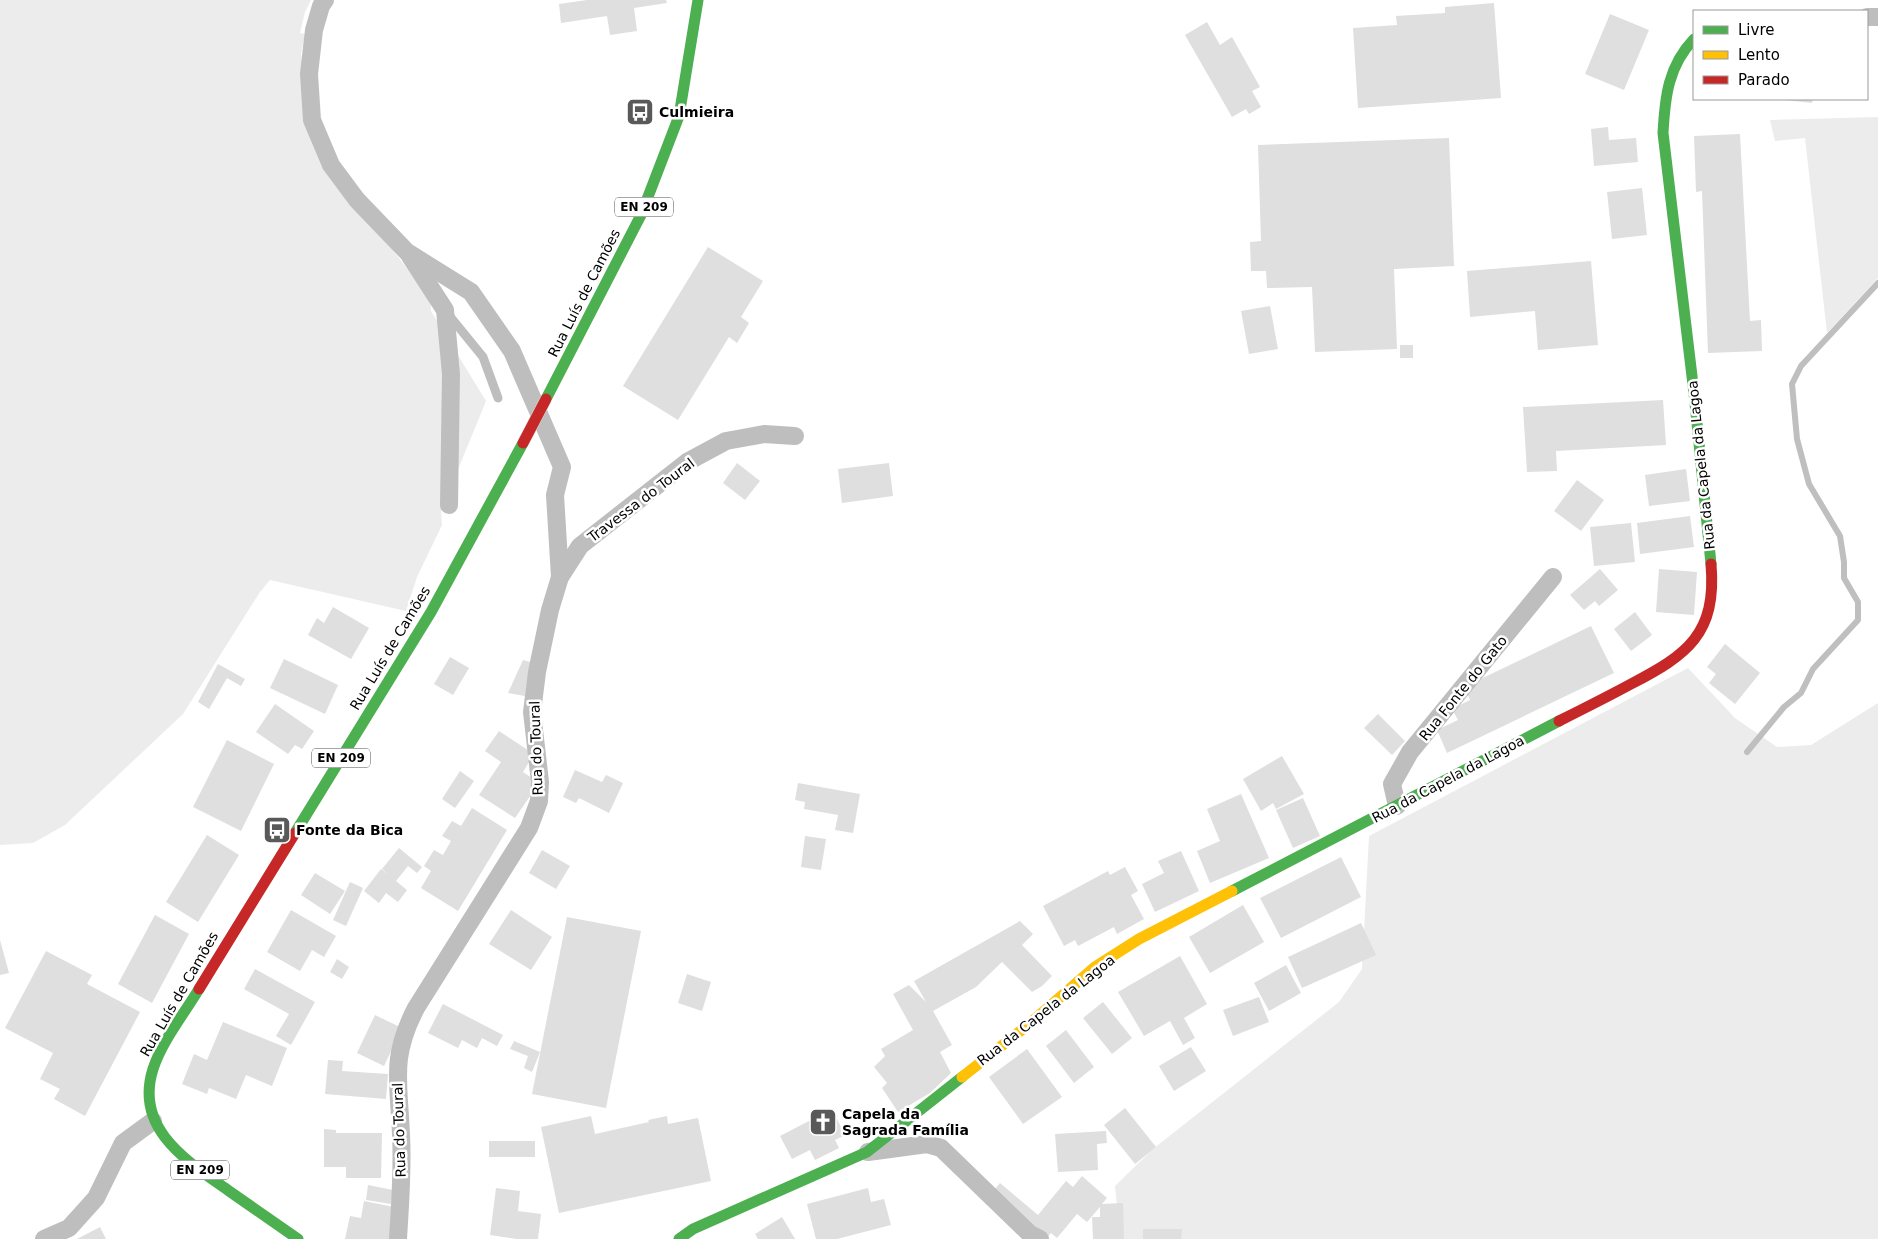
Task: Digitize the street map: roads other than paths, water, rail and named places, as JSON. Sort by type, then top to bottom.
[{"type":"street","name":"Rua do Toural","points":[[325,0],[314,30],[309,74],[312,120],[331,165],[357,200],[407,252],[445,310],[451,374],[449,505]]},
{"type":"street","name":"Rua Luís de Camões","points":[[298,1239],[182,1158],[166,1141],[153,1121],[150,1094],[153,1070],[167,1041],[431,612],[546,399],[641,215],[679,116],[698,0]]},
{"type":"street","name":"Rua da Capela da Lagoa","points":[[679,1239],[693,1229],[867,1152],[1028,1025],[1095,968],[1139,939],[1664,667],[1691,646],[1702,632],[1709,616],[1712,580],[1694,393],[1663,133],[1668,84],[1675,63],[1693,40]]},
{"type":"street","name":"Rua do Toural","points":[[398,1239],[402,1136],[397,1083],[399,1053],[404,1032],[416,1008],[529,828],[539,801],[540,782],[532,712],[537,672],[560,577],[555,496],[562,467],[512,351],[471,292],[407,252]]},
{"type":"street","name":"Travessa do Toural","points":[[560,577],[580,546],[687,462],[726,441],[764,434],[795,436]]},
{"type":"street","name":"Rua Fonte do Gato","points":[[1397,806],[1392,784],[1410,752],[1553,578]]},
{"type":"street","points":[[44,1239],[69,1228],[96,1198],[123,1143],[153,1121]]},
{"type":"street","points":[[867,1152],[927,1144],[941,1148],[1030,1234],[1040,1239]]},
{"type":"lane","points":[[445,310],[483,357],[498,398]]},
{"type":"waterway","points":[[1747,752],[1784,707],[1801,693],[1813,669],[1858,620],[1858,602],[1844,578],[1844,562],[1840,536],[1809,484],[1797,439],[1792,384],[1801,366],[1878,283]]},
{"type":"place","name":"Culmieira","points":[[640,112]]},
{"type":"place","name":"Fonte da Bica","points":[[277,830]]},
{"type":"place","name":"Capela da Sagrada Família","points":[[823,1122]]}]
